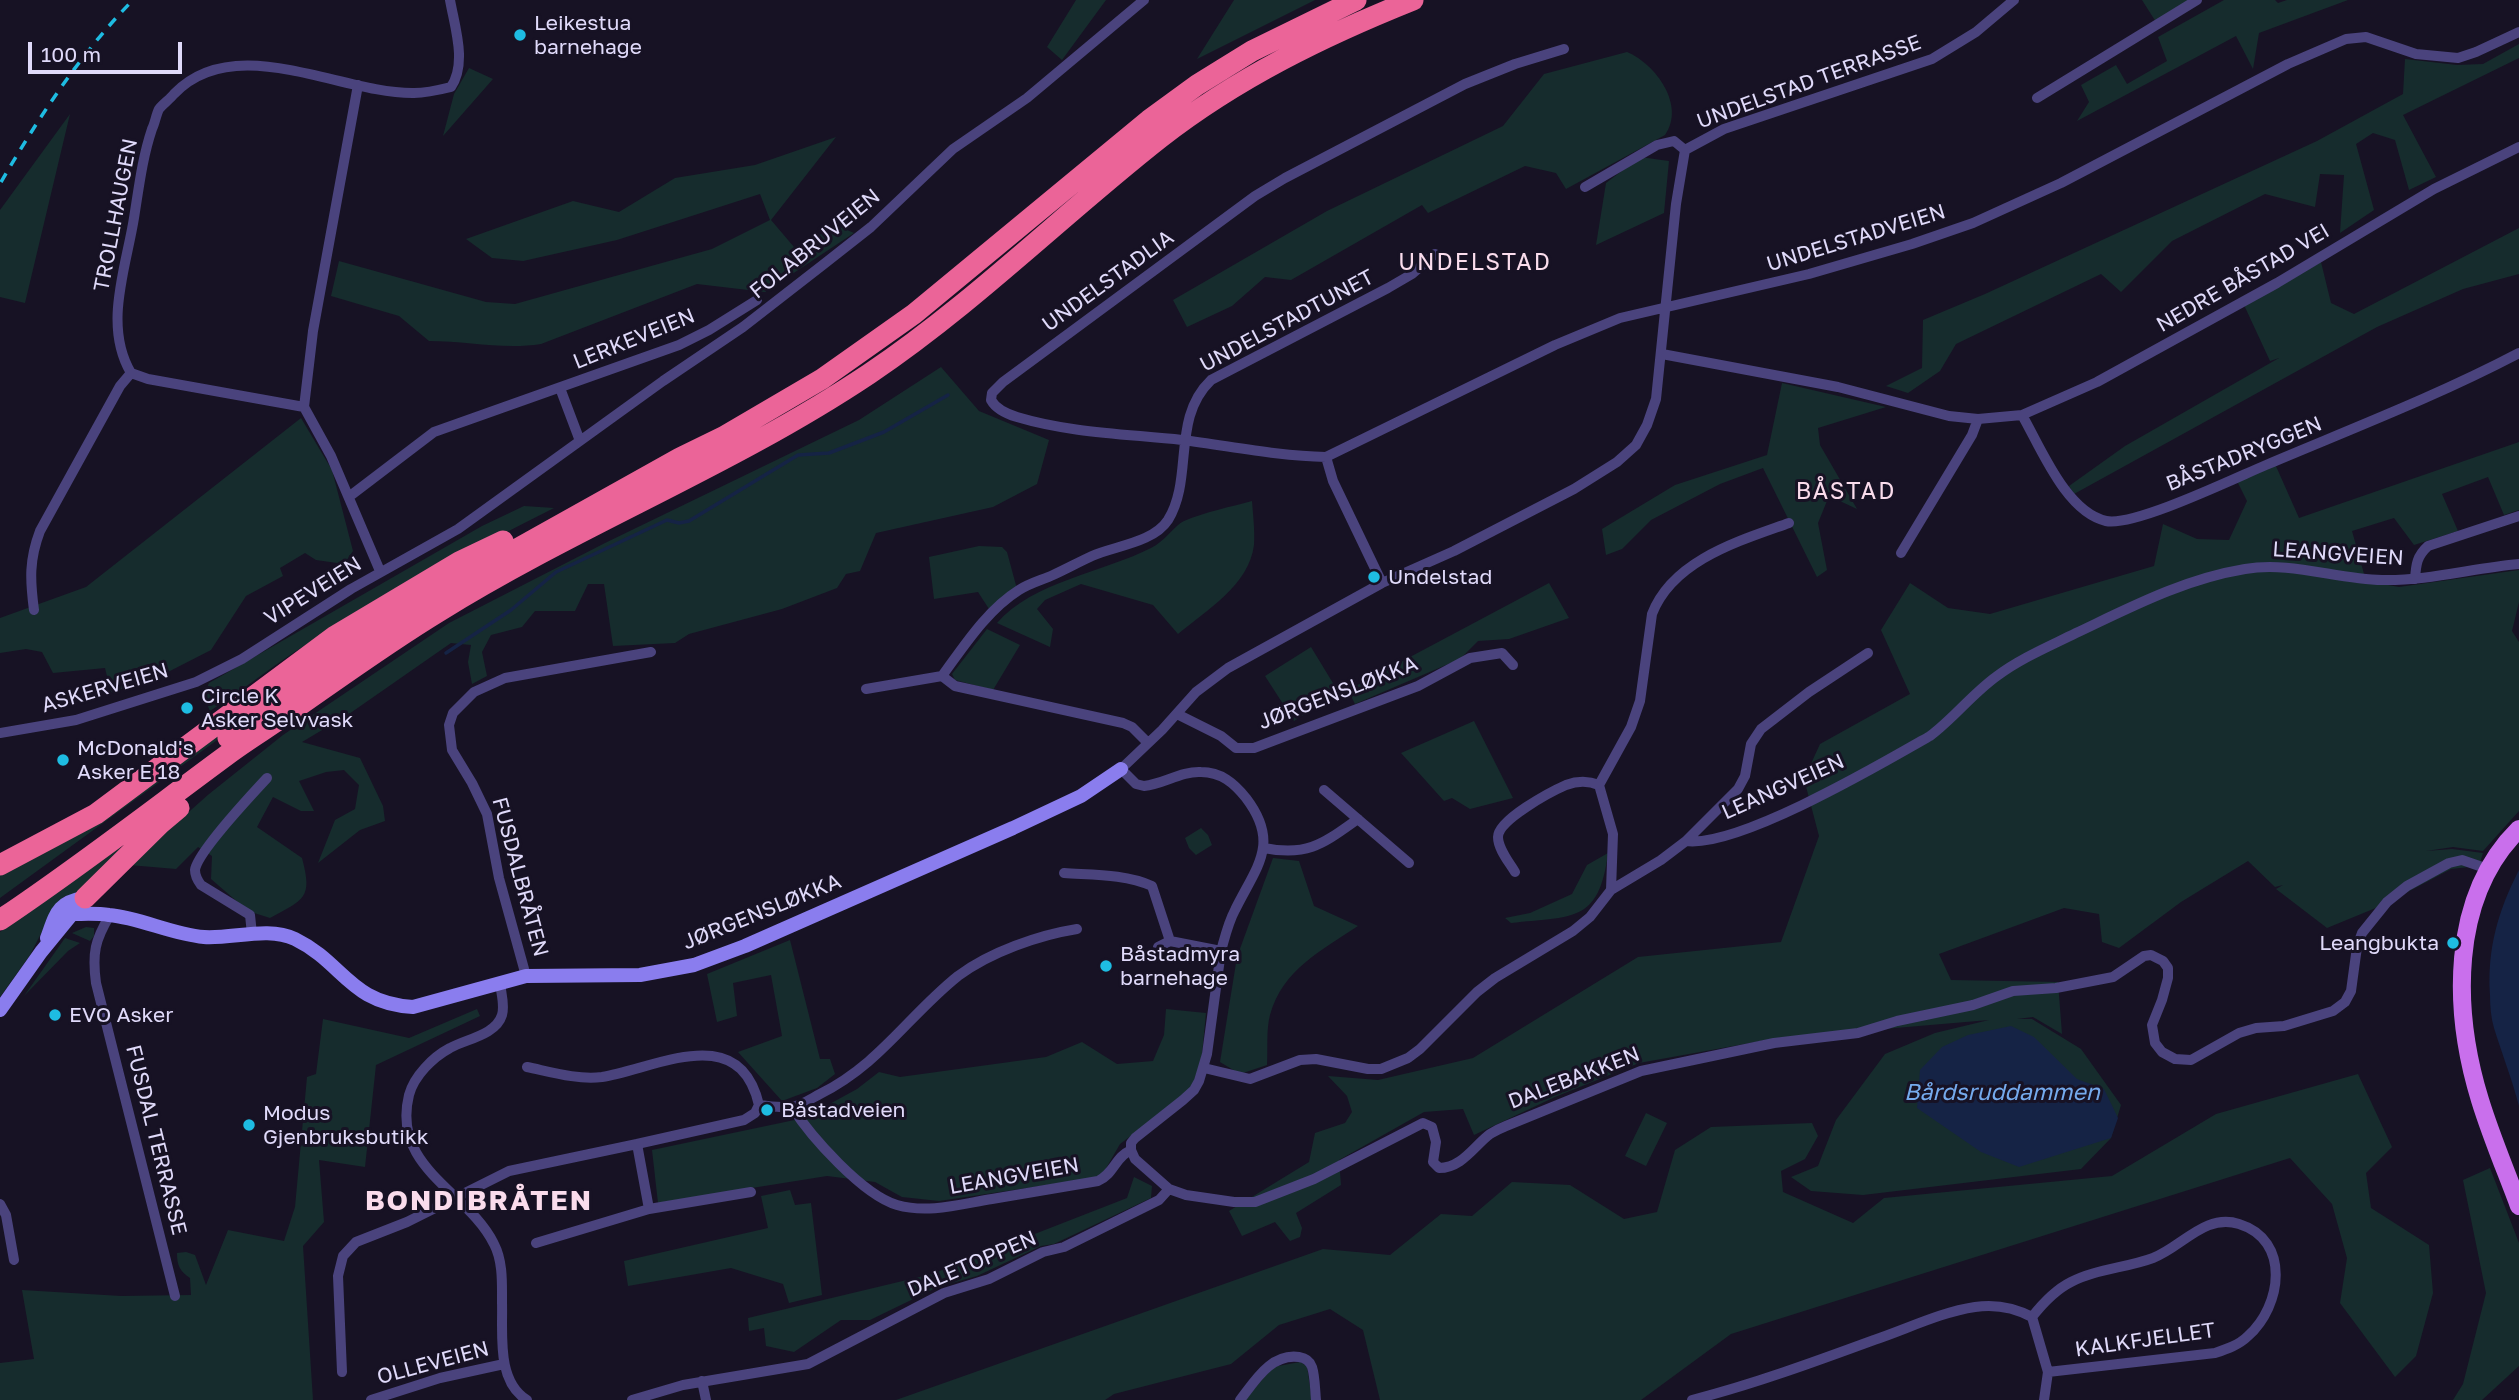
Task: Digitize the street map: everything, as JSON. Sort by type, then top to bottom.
[{"type":"highway","points":[[0,866],[96,814],[335,636],[459,562],[680,458],[777,407],[882,337],[954,282],[1149,120],[1197,85],[1252,51],[1356,0]]},
{"type":"highway","points":[[0,920],[59,880],[230,752],[395,640],[510,569],[731,455],[833,397],[926,332],[1163,136],[1207,105],[1262,70],[1315,42],[1413,0]]},
{"type":"highway","points":[[0,904],[44,875],[324,666],[386,625],[445,589],[680,458]]},
{"type":"highway","points":[[78,906],[160,824],[261,742],[289,713]]},
{"type":"main road","points":[[2519,829],[2502,847],[2475,897],[2467,931],[2463,975],[2465,1030],[2479,1097],[2519,1206]]},
{"type":"street","name":"TROLLHAUGEN","points":[[131,373],[120,349],[118,315],[138,182],[145,149],[160,109],[180,88],[197,76],[215,69],[256,66],[412,93],[451,87],[458,76],[459,54],[450,0]]},
{"type":"street","name":"FOLABRUVEIEN","points":[[380,571],[458,529],[743,327],[871,227],[953,149],[1027,98],[1144,0]]},
{"type":"street","name":"UNDELSTAD TERRASSE","points":[[1685,150],[1724,129],[1932,59],[1976,32],[2014,0]]},
{"type":"street","points":[[2037,98],[2197,0]]},
{"type":"street","name":"UNDELSTADVEIEN","points":[[1325,457],[1588,330],[1620,318],[1809,274],[1973,223],[2061,183],[2288,64],[2346,39],[2366,37],[2416,54],[2458,58],[2519,32]]},
{"type":"street","name":"UNDELSTADLIA","points":[[1325,457],[1302,457],[1065,428],[1015,416],[995,407],[991,400],[992,393],[1003,382],[1255,196],[1465,84],[1515,64],[1564,49]]},
{"type":"street","points":[[34,610],[32,552],[40,531],[120,386],[131,373],[148,379],[304,407],[313,331],[358,85]]},
{"type":"street","name":"UNDELSTAD TERRASSE","points":[[1585,187],[1657,145],[1674,141],[1685,150]]},
{"type":"street","name":"NEDRE BÅSTAD VEI","points":[[1662,354],[1838,387],[1950,416],[1978,419],[2022,415],[2097,382],[2277,283],[2434,189],[2519,147]]},
{"type":"street","name":"UNDELSTAD TERRASSE","points":[[1382,583],[1444,556],[1574,489],[1617,462],[1636,445],[1647,425],[1656,399],[1676,204],[1685,150]]},
{"type":"street","name":"UNDELSTADTUNET","points":[[1185,441],[1194,402],[1211,380],[1388,288],[1412,274],[1435,254]]},
{"type":"street","name":"LERKEVEIEN","points":[[350,496],[434,432],[679,345],[757,300]]},
{"type":"street","name":"BÅSTADRYGGEN","points":[[2022,415],[2058,479],[2076,504],[2089,514],[2106,521],[2123,521],[2196,495],[2387,416],[2519,353]]},
{"type":"street","name":"LERKEVEIEN","points":[[560,388],[580,442]]},
{"type":"street","name":"VIPEVEIEN","points":[[218,671],[242,659],[380,571],[350,496],[304,407]]},
{"type":"street","points":[[1901,553],[1972,435],[1978,419]]},
{"type":"street","points":[[866,689],[942,676],[994,608],[1022,588],[1093,555],[1144,537],[1167,522],[1177,496],[1185,441]]},
{"type":"street","points":[[1325,457],[1333,481],[1382,583]]},
{"type":"street","name":"LEANGVEIEN","points":[[2415,579],[2416,562],[2420,553],[2428,546],[2519,516]]},
{"type":"street","points":[[1611,890],[1613,834],[1599,785],[1631,727],[1640,702],[1652,614],[1665,588],[1699,563],[1733,543],[1789,523]]},
{"type":"street","name":"LEANGVEIEN","points":[[792,1107],[815,1137],[851,1174],[880,1197],[894,1204],[911,1208],[938,1208],[1098,1181],[1108,1177],[1121,1154],[1131,1150],[1131,1143],[1135,1138],[1194,1090],[1204,1068],[1250,1079],[1277,1066],[1300,1060],[1316,1059],[1367,1069],[1394,1065],[1420,1049],[1477,992],[1495,978],[1573,931],[1590,917],[1611,890],[1661,860],[1686,841],[1710,840],[1764,822],[1803,804],[1930,736],[1945,725],[1986,684],[2022,660],[2164,592],[2244,569],[2264,567],[2383,580],[2415,579],[2519,564]]},
{"type":"street","name":"JØRGENSLØKKA","points":[[78,906],[181,933],[203,936],[271,934],[294,939],[367,996],[395,1006],[425,1005],[526,976],[640,975],[694,965],[745,946],[1081,796],[1121,769],[1196,692],[1228,668],[1382,583]]},
{"type":"street","name":"FUSDALBRÅTEN","points":[[526,976],[499,878],[486,814],[472,783],[452,750],[449,725],[453,713],[474,692],[505,678],[651,652]]},
{"type":"street","name":"JØRGENSLØKKA","points":[[1177,714],[1222,736],[1236,748],[1254,748],[1418,686],[1471,658],[1502,653],[1513,665]]},
{"type":"street","points":[[1686,841],[1738,789],[1745,776],[1751,744],[1760,729],[1868,653]]},
{"type":"street","name":"ASKERVEIEN","points":[[0,733],[76,720],[196,682],[218,671]]},
{"type":"street","points":[[942,676],[955,686],[1123,723],[1132,727],[1148,743]]},
{"type":"street","points":[[1121,769],[1136,784],[1144,786],[1195,772],[1213,773],[1228,780],[1256,812],[1262,825],[1264,848],[1259,868],[1234,911],[1221,951],[1204,1068]]},
{"type":"street","points":[[252,934],[250,915],[201,885],[196,878],[195,869],[214,840],[267,778]]},
{"type":"street","points":[[1515,872],[1500,846],[1498,836],[1501,826],[1511,817],[1566,785],[1586,782],[1599,785]]},
{"type":"street","points":[[1324,790],[1409,863]]},
{"type":"street","points":[[1264,848],[1296,852],[1313,848],[1358,819]]},
{"type":"street","name":"DALEBAKKEN","points":[[1169,1189],[1186,1195],[1255,1202],[1314,1179],[1423,1123],[1432,1127],[1436,1135],[1433,1162],[1439,1168],[1447,1168],[1456,1164],[1490,1134],[1641,1070],[1774,1043],[1858,1033],[1897,1021],[1973,1005],[2013,991],[2056,988],[2113,977],[2144,956],[2157,957],[2168,968],[2168,978],[2152,1025],[2151,1034],[2155,1043],[2162,1052],[2175,1059],[2191,1060],[2239,1033],[2256,1028],[2284,1026],[2333,1010],[2345,1002],[2351,991],[2357,947],[2362,933],[2387,901],[2407,886],[2449,863],[2462,860],[2488,869]]},
{"type":"street","points":[[1064,873],[1138,880],[1152,886],[1170,941]]},
{"type":"street","points":[[0,1010],[78,906],[71,900],[61,907],[41,952]]},
{"type":"street","name":"JØRGENSLØKKA","points":[[78,906],[110,915]]},
{"type":"street","name":"FUSDAL TERRASSE","points":[[110,915],[95,946],[93,962],[96,982],[175,1296]]},
{"type":"street","points":[[759,1105],[792,1107],[849,1079],[876,1057],[929,1000],[962,974],[1044,935],[1077,929]]},
{"type":"street","points":[[1158,947],[1170,941],[1221,951]]},
{"type":"street","points":[[500,983],[503,1007],[500,1020],[493,1028],[448,1049],[420,1073],[410,1093],[407,1112],[409,1135],[416,1156],[484,1228],[498,1252],[504,1364],[510,1379],[521,1396],[527,1400]]},
{"type":"street","points":[[342,1372],[338,1276],[343,1256],[356,1242],[407,1222],[509,1171],[744,1120],[755,1113],[759,1105],[749,1078],[720,1057],[705,1054],[664,1060],[602,1077],[574,1076],[527,1067]]},
{"type":"street","points":[[638,1144],[649,1209]]},
{"type":"street","points":[[1131,1150],[1135,1159],[1169,1189]]},
{"type":"street","name":"DALETOPPEN","points":[[702,1381],[797,1366],[817,1360],[944,1293],[989,1279],[1043,1252],[1078,1241],[1159,1200],[1169,1189]]},
{"type":"street","points":[[536,1243],[649,1209],[751,1192]]},
{"type":"street","points":[[0,1204],[6,1215],[14,1260]]},
{"type":"street","name":"KALKFJELLET","points":[[2044,1400],[2048,1371],[2032,1317],[2050,1296],[2070,1282],[2093,1273],[2156,1257],[2207,1225],[2218,1222],[2236,1222],[2262,1235],[2272,1248],[2276,1268],[2274,1295],[2266,1314],[2254,1331],[2232,1347],[2204,1354],[2048,1371]]},
{"type":"street","points":[[1692,1400],[1807,1365],[1977,1306],[1999,1306],[2032,1317]]},
{"type":"street","points":[[1240,1400],[1273,1362],[1286,1357],[1300,1357],[1308,1361],[1312,1368],[1316,1400]]},
{"type":"street","name":"OLLEVEIEN","points":[[371,1400],[440,1378],[504,1364]]},
{"type":"street","points":[[632,1400],[702,1381],[706,1400]]},
{"type":"green space","points":[[1076,0],[1106,0],[1062,60],[1047,47]]},
{"type":"green space","points":[[1234,0],[1315,0],[1197,59]]},
{"type":"green space","points":[[2142,0],[2193,0],[2156,22]]},
{"type":"green space","points":[[2224,0],[2275,0],[2278,3],[2287,0],[2348,0],[2259,33],[2253,69],[2236,36],[2077,121],[2089,102],[2081,85],[2116,65],[2127,84],[2167,61],[2158,37]]},
{"type":"green space","points":[[2519,44],[2519,58],[2403,115],[2436,177],[2409,190],[2395,140],[2373,133],[2356,144],[2374,210],[2340,233],[2344,175],[2320,174],[2315,207],[2265,194],[2172,241],[2121,292],[2101,274],[1956,344],[1940,371],[1908,393],[1886,386],[1922,368],[1923,320],[2317,141],[2403,94],[2405,59],[2457,65],[2483,64]]},
{"type":"green space","points":[[1627,52],[1648,66],[1665,87],[1672,111],[1671,124],[1665,135],[1566,189],[1556,173],[1525,166],[1428,213],[1422,205],[1291,280],[1265,277],[1232,306],[1187,327],[1173,300],[1327,211],[1503,126],[1544,74]]},
{"type":"green space","points":[[469,68],[493,79],[443,136],[454,94]]},
{"type":"green space","points":[[70,114],[25,303],[0,297],[0,210]]},
{"type":"green space","points":[[836,137],[771,220],[794,247],[838,226],[854,233],[765,292],[697,284],[541,344],[527,346],[429,341],[399,316],[331,296],[339,261],[486,302],[515,304],[712,249],[770,220],[760,194],[617,240],[523,261],[492,258],[466,239],[573,201],[619,212],[675,178],[755,165]]},
{"type":"green space","points":[[1640,157],[1669,161],[1664,213],[1596,245],[1606,183]]},
{"type":"green space","points":[[2519,228],[2519,274],[2463,289],[2377,327],[2074,494],[2069,486],[2125,446],[2279,358],[2270,361],[2244,305],[2321,262],[2331,303],[2354,314]]},
{"type":"green space","points":[[941,367],[979,411],[1049,440],[1037,484],[993,507],[876,533],[860,571],[846,574],[837,588],[782,609],[689,634],[675,643],[613,646],[604,584],[588,584],[575,611],[535,611],[522,627],[491,635],[482,652],[487,676],[472,684],[468,662],[471,645],[451,643],[349,714],[302,742],[360,758],[383,806],[385,821],[360,830],[318,863],[335,820],[355,809],[359,785],[344,770],[326,772],[299,781],[314,811],[301,811],[273,797],[257,827],[302,858],[306,890],[298,901],[270,918],[248,911],[211,879],[212,856],[198,847],[176,869],[129,865],[209,794],[283,735],[449,623],[605,543],[859,420]]},
{"type":"green space","points":[[1782,383],[1886,407],[1818,428],[1820,445],[1857,509],[1829,496],[1818,523],[1827,570],[1817,577],[1763,468],[1720,484],[1651,520],[1622,549],[1606,555],[1602,529],[1675,485],[1767,455]]},
{"type":"green space","points":[[301,418],[332,470],[353,551],[344,564],[316,560],[305,553],[280,568],[283,576],[246,596],[211,650],[168,672],[111,693],[105,668],[53,673],[42,652],[26,649],[0,653],[0,618],[86,587]]},
{"type":"green space","points":[[2519,442],[2519,510],[2504,515],[2488,477],[2442,494],[2458,531],[2414,545],[2394,518],[2352,531],[2366,581],[2399,587],[2519,570],[2519,602],[2512,631],[2519,642],[2519,811],[2483,851],[2453,847],[2426,851],[2452,849],[2483,853],[2479,866],[2451,869],[2383,905],[2327,928],[2276,889],[2283,885],[2275,887],[2248,861],[2181,902],[2119,948],[2102,942],[2099,914],[2064,908],[1939,954],[1951,980],[2058,982],[2062,1034],[2033,1017],[2017,1019],[2032,1019],[2081,1049],[2121,1105],[2111,1138],[2081,1169],[1863,1195],[1811,1191],[1791,1177],[1818,1166],[1836,1120],[1885,1054],[1935,1033],[1989,1020],[1778,1038],[1639,1063],[1555,1097],[1474,1135],[1463,1109],[1424,1112],[1339,1160],[1341,1185],[1296,1213],[1302,1228],[1300,1237],[1290,1241],[1275,1222],[1242,1236],[1229,1211],[1309,1162],[1315,1133],[1345,1123],[1352,1112],[1347,1096],[1328,1076],[1378,1080],[1473,1058],[1638,957],[1781,942],[1819,836],[1804,779],[1820,744],[1910,694],[1881,630],[1910,583],[1948,608],[1990,614],[2154,566],[2163,524],[2197,539],[2229,540],[2247,501],[2237,481],[2275,464],[2299,518]]},
{"type":"green space","points":[[1252,501],[1254,545],[1244,572],[1225,596],[1178,634],[1153,605],[1081,584],[1045,600],[1037,609],[1053,629],[1050,647],[997,623],[1029,597],[1151,548],[1184,521]]},
{"type":"green space","points":[[524,506],[554,508],[356,614],[293,653],[210,711],[206,697],[209,683],[482,526]]},
{"type":"green space","points":[[979,546],[1002,547],[1007,552],[1017,589],[989,609],[978,592],[934,599],[929,557]]},
{"type":"green space","points":[[1549,583],[1569,618],[1509,639],[1478,641],[1460,659],[1355,704],[1348,690]]},
{"type":"green space","points":[[987,629],[1020,645],[993,690],[955,680],[952,674]]},
{"type":"green space","points":[[1311,647],[1339,693],[1294,721],[1265,676]]},
{"type":"green space","points":[[1474,721],[1513,798],[1470,809],[1452,798],[1444,801],[1401,753]]},
{"type":"green space","points":[[235,727],[0,898],[0,873],[201,741]]},
{"type":"green space","points":[[1201,828],[1212,845],[1196,855],[1185,838]]},
{"type":"green space","points":[[121,848],[80,895],[65,896],[56,904],[30,955],[0,997],[0,932]]},
{"type":"green space","points":[[1608,853],[1598,893],[1589,905],[1579,912],[1551,919],[1511,923],[1505,918],[1530,913],[1572,894],[1587,865]]},
{"type":"green space","points":[[1273,858],[1299,861],[1314,906],[1358,926],[1317,953],[1284,985],[1270,1015],[1267,1065],[1240,1074],[1220,1062],[1237,957]]},
{"type":"green space","points":[[86,927],[94,928],[94,936],[90,941],[72,933]]},
{"type":"green space","points":[[65,938],[80,943],[68,951],[24,996]]},
{"type":"green space","points":[[790,940],[820,1059],[830,1059],[835,1074],[817,1088],[782,1101],[738,1052],[782,1036],[771,975],[733,983],[737,1016],[717,1022],[707,974]]},
{"type":"green space","points":[[477,1009],[480,1016],[376,1065],[365,1167],[319,1160],[324,1222],[303,1246],[313,1400],[0,1400],[0,1363],[34,1359],[22,1290],[121,1296],[191,1295],[190,1278],[180,1268],[177,1253],[195,1255],[206,1285],[228,1230],[284,1241],[295,1207],[307,1077],[316,1074],[323,1019],[409,1038]]},
{"type":"green space","points":[[1166,1009],[1206,1013],[1200,1075],[1184,1096],[1120,1144],[1101,1177],[939,1201],[902,1197],[875,1182],[827,1176],[658,1203],[652,1150],[804,1118],[857,1089],[879,1072],[900,1077],[1046,1057],[1082,1042],[1117,1064],[1153,1061],[1164,1035]]},
{"type":"green space","points":[[2358,1074],[2392,1147],[2366,1173],[2371,1208],[2429,1245],[2433,1293],[2416,1356],[2395,1377],[2340,1303],[2347,1258],[2332,1204],[2290,1158],[1731,1334],[1641,1400],[1380,1400],[1363,1330],[1330,1309],[1279,1325],[1231,1364],[1114,1394],[1105,1400],[896,1400],[1323,1249],[1390,1255],[1441,1214],[1472,1216],[1512,1182],[1570,1185],[1624,1219],[1657,1212],[1675,1150],[1711,1127],[1812,1123],[1818,1136],[1805,1159],[1781,1171],[1783,1192],[1853,1223],[1884,1198],[2112,1176],[2216,1114]]},
{"type":"green space","points":[[1646,1113],[1667,1123],[1646,1166],[1625,1156]]},
{"type":"green space","points":[[2490,1168],[2519,1243],[2519,1366],[2482,1400],[2453,1400],[2463,1384],[2486,1293],[2463,1180]]},
{"type":"green space","points":[[1134,1177],[1152,1186],[1151,1198],[1054,1244],[1041,1246],[977,1276],[938,1287],[870,1320],[841,1320],[794,1352],[766,1346],[764,1328],[749,1331],[748,1318],[932,1274],[1127,1198]]},
{"type":"green space","points":[[790,1190],[795,1205],[811,1203],[822,1295],[789,1303],[783,1284],[731,1268],[628,1286],[624,1261],[768,1228],[761,1196]]},
{"type":"green space","points":[[1300,1362],[1307,1366],[1312,1400],[1245,1400],[1273,1367]]},
{"type":"water","points":[[2519,870],[2519,1106],[2493,1024],[2490,1008],[2490,962],[2500,915]]},
{"type":"water","name":"Bårdsruddammen","points":[[2011,1026],[2034,1037],[2077,1079],[2104,1089],[2118,1118],[2111,1138],[2019,1167],[1981,1152],[1917,1108],[1920,1070],[1942,1047],[1968,1035]]},
{"type":"waterway","points":[[446,653],[511,610],[556,572],[667,520],[679,523],[689,521],[798,455],[829,453],[884,432],[948,395]]},
{"type":"railway","points":[[1,182],[61,87],[95,42],[133,0]]},
{"type":"place","name":"Leikestua barnehage","points":[[520,35]]},
{"type":"place","name":"Undelstad","points":[[1374,577]]},
{"type":"place","name":"Circle K Asker Selvvask","points":[[187,708]]},
{"type":"place","name":"McDonald's Asker E 18","points":[[63,760]]},
{"type":"place","name":"Leangbukta","points":[[2453,943]]},
{"type":"place","name":"Båstadmyra barnehage","points":[[1106,966]]},
{"type":"place","name":"EVO Asker","points":[[55,1015]]},
{"type":"place","name":"Båstadveien","points":[[767,1110]]},
{"type":"place","name":"Modus Gjenbruksbutikk","points":[[249,1125]]},
{"type":"district","name":"UNDELSTAD","points":[[1475,263]]},
{"type":"district","name":"BÅSTAD","points":[[1846,492]]},
{"type":"district","name":"BONDIBRÅTEN","points":[[479,1201]]}]
